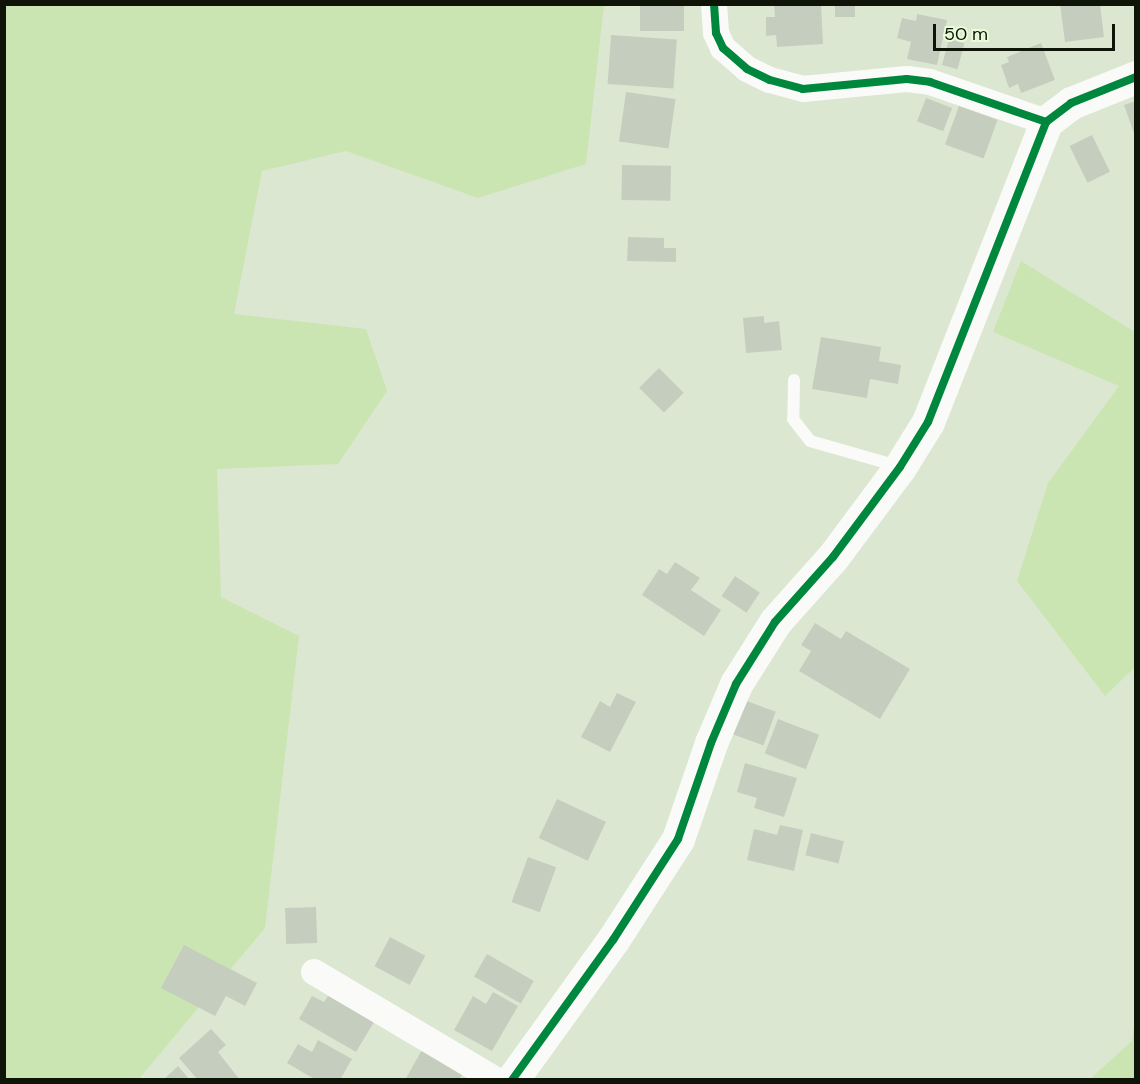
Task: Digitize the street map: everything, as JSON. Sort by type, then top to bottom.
[{"type":"street","points":[[714,4],[716,33],[723,48],[747,69],[770,80],[803,89],[907,79],[930,82],[1047,122]]},
{"type":"street","points":[[512,1080],[613,940],[678,839],[711,743],[736,684],[775,622],[833,557],[900,467],[928,422],[960,349],[1047,122],[1071,103],[1136,78]]},
{"type":"street","points":[[314,972],[496,1080]]},
{"type":"lane","points":[[794,380],[792,419],[810,441],[900,467]]},
{"type":"green space","points":[[4,5],[604,5],[586,164],[478,198],[346,151],[262,171],[234,314],[366,329],[387,391],[338,464],[217,469],[221,597],[299,636],[265,928],[139,1079],[5,1079]]},
{"type":"green space","points":[[1021,261],[1135,332],[1135,667],[1105,696],[1017,581],[1048,483],[1119,386],[993,332]]},
{"type":"green space","points":[[1135,1016],[1135,1079],[1090,1079],[1132,1041]]},
{"type":"building","points":[[640,4],[684,4],[684,31],[640,31]]},
{"type":"building","points":[[774,4],[821,4],[823,44],[777,47],[776,35],[766,36],[766,17],[775,17]]},
{"type":"building","points":[[835,4],[855,4],[855,17],[835,17]]},
{"type":"building","points":[[1060,4],[1100,4],[1104,37],[1065,42]]},
{"type":"building","points":[[917,14],[947,20],[937,65],[907,59],[911,42],[897,38],[902,18],[916,21]]},
{"type":"building","points":[[611,35],[677,40],[673,88],[608,84]]},
{"type":"building","points":[[949,39],[964,43],[957,69],[942,65]]},
{"type":"building","points":[[1041,43],[1055,80],[1021,93],[1018,84],[1009,88],[1001,65],[1009,62],[1007,57]]},
{"type":"building","points":[[626,92],[676,99],[669,148],[619,142]]},
{"type":"building","points":[[926,98],[952,108],[943,131],[917,121]]},
{"type":"building","points":[[1136,101],[1136,136],[1135,136],[1124,105]]},
{"type":"building","points":[[959,106],[998,120],[984,159],[945,145]]},
{"type":"building","points":[[1092,135],[1110,172],[1088,183],[1070,146]]},
{"type":"building","points":[[622,165],[671,166],[670,201],[621,200]]},
{"type":"building","points":[[628,237],[664,238],[664,248],[676,248],[676,262],[627,261]]},
{"type":"building","points":[[764,316],[764,323],[779,321],[782,350],[746,353],[743,318]]},
{"type":"building","points":[[821,337],[881,347],[879,361],[901,365],[898,384],[870,379],[867,398],[812,389]]},
{"type":"building","points":[[659,368],[684,393],[664,413],[639,388]]},
{"type":"building","points":[[675,562],[700,578],[691,590],[721,610],[704,636],[642,595],[659,569],[667,574]]},
{"type":"building","points":[[735,576],[760,593],[746,613],[722,596]]},
{"type":"building","points":[[815,623],[841,639],[846,631],[910,669],[880,719],[799,671],[811,651],[801,645]]},
{"type":"building","points":[[617,693],[636,702],[610,752],[581,737],[600,701],[610,707]]},
{"type":"building","points":[[741,699],[776,712],[763,745],[729,733]]},
{"type":"building","points":[[778,719],[819,735],[806,769],[765,754]]},
{"type":"building","points":[[745,763],[797,778],[784,817],[754,808],[757,798],[737,792]]},
{"type":"building","points":[[557,799],[606,822],[588,861],[539,838]]},
{"type":"building","points":[[780,825],[803,830],[794,871],[747,860],[754,829],[777,835]]},
{"type":"building","points":[[811,833],[844,841],[838,864],[805,855]]},
{"type":"building","points":[[528,857],[556,867],[540,912],[512,902]]},
{"type":"building","points":[[316,907],[317,943],[286,944],[285,908]]},
{"type":"building","points":[[390,937],[425,956],[410,985],[375,966]]},
{"type":"building","points":[[184,945],[257,983],[245,1006],[226,996],[215,1016],[161,988]]},
{"type":"building","points":[[487,954],[534,981],[521,1004],[474,977]]},
{"type":"building","points":[[493,992],[518,1006],[492,1051],[454,1030],[473,996],[486,1004]]},
{"type":"building","points":[[312,996],[324,1002],[328,996],[374,1022],[356,1052],[299,1019]]},
{"type":"building","points":[[211,1029],[226,1045],[218,1052],[240,1080],[198,1080],[179,1058]]},
{"type":"building","points":[[318,1040],[352,1059],[340,1080],[316,1080],[287,1063],[298,1044],[312,1052]]},
{"type":"building","points":[[427,1041],[464,1071],[459,1080],[405,1080]]},
{"type":"building","points":[[178,1066],[190,1080],[163,1080]]},
{"type":"cycle path","points":[[714,4],[716,33],[723,48],[747,69],[770,80],[803,89],[907,79],[930,82],[1046,122]]},
{"type":"cycle path","points":[[512,1080],[613,940],[678,839],[711,743],[736,684],[775,622],[833,557],[900,467],[928,422],[1046,122],[1071,103],[1136,77]]}]
